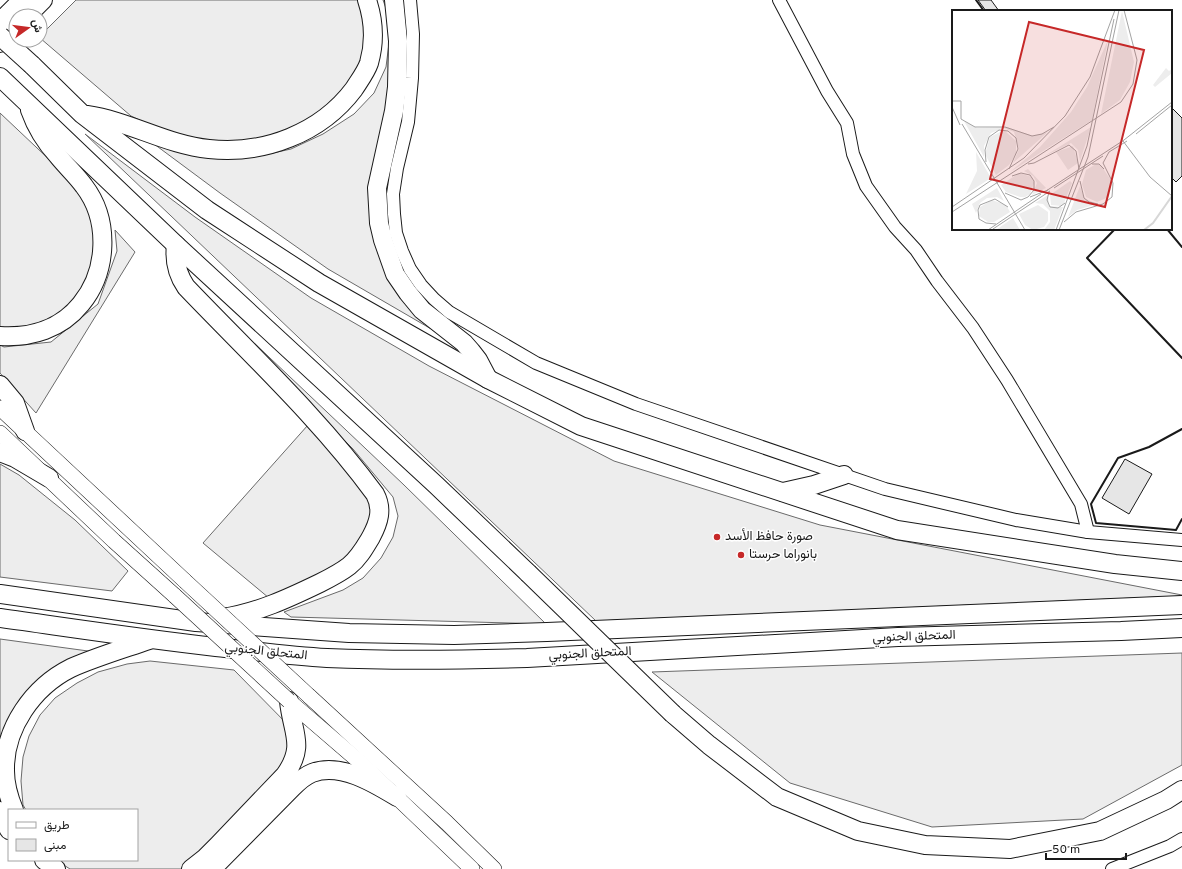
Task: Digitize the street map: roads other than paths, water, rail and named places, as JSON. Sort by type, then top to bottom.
[{"type":"highway","points":[[0,22],[22,0]]},
{"type":"highway","points":[[35,8],[43,0]]},
{"type":"highway","points":[[82,114],[106,118],[192,147],[210,149],[228,150],[252,148],[275,143],[299,134],[317,124],[333,112],[347,98],[359,82],[369,64],[373,30],[371,12],[367,0]]},
{"type":"highway","points":[[394,0],[398,41],[397,88],[394,111],[377,188],[379,223],[383,240],[395,274],[408,293],[422,310],[464,343],[483,369],[488,379]]},
{"type":"highway","points":[[0,43],[8,35]]},
{"type":"highway","points":[[0,36],[82,114],[207,210],[312,279],[488,379],[581,426],[897,530],[1115,564],[1182,571]]},
{"type":"highway","points":[[0,77],[176,245],[436,485],[674,714],[709,745],[778,797],[858,831],[924,845],[1010,849],[1100,831],[1166,800],[1182,790]]},
{"type":"highway","points":[[0,336],[15,337],[32,334],[49,329],[64,320],[77,309],[88,295],[96,280],[102,258],[103,246],[101,229],[93,200],[84,186],[42,136],[27,102]]},
{"type":"highway","points":[[176,245],[175,260],[179,274],[186,287],[286,390],[330,439],[375,494],[380,511],[378,523],[363,550],[353,562],[341,572],[304,591],[265,607],[241,615],[196,622]]},
{"type":"highway","points":[[0,385],[15,403],[25,431]]},
{"type":"highway","points":[[4,447],[15,458],[49,478]]},
{"type":"highway","points":[[783,492],[814,485],[844,475]]},
{"type":"highway","name":"المتحلق الجنوبي","points":[[0,594],[196,622],[349,633],[454,635],[1182,605]]},
{"type":"highway","name":"المتحلق الجنوبي","points":[[0,618],[151,640],[327,658],[474,660],[898,637],[1121,632],[1182,628]]},
{"type":"highway","points":[[14,809],[8,796],[5,771],[8,748],[18,721],[30,701],[42,688],[71,668],[151,640]]},
{"type":"highway","points":[[191,869],[218,845],[290,767],[297,748],[297,738],[289,701]]},
{"type":"highway","points":[[212,869],[292,788],[306,776],[313,773],[337,770],[368,781],[397,797]]},
{"type":"highway","points":[[0,811],[8,828]]},
{"type":"highway","points":[[32,861],[40,869]]},
{"type":"highway","points":[[45,861],[56,869]]},
{"type":"main road","points":[[0,408],[309,696],[366,758],[397,797],[472,869]]},
{"type":"main road","points":[[0,433],[4,447]]},
{"type":"main road","points":[[49,478],[114,541],[289,701],[366,758],[447,823],[494,869]]},
{"type":"street","points":[[410,0],[413,34],[412,78],[408,122],[397,168],[394,188],[396,233],[402,251],[421,285],[449,312],[536,363],[636,404],[885,489],[1016,520],[1088,532],[1182,540]]},
{"type":"street","points":[[779,0],[827,90],[847,123],[853,154],[866,186],[895,227],[916,250],[936,281],[973,328],[1081,504],[1088,532]]},
{"type":"street","points":[[1112,869],[1170,846],[1182,839]]},
{"type":"place","name":"صورة حافظ الأسد","points":[[717,537]]},
{"type":"place","name":"بانوراما حرستا","points":[[741,555]]}]
